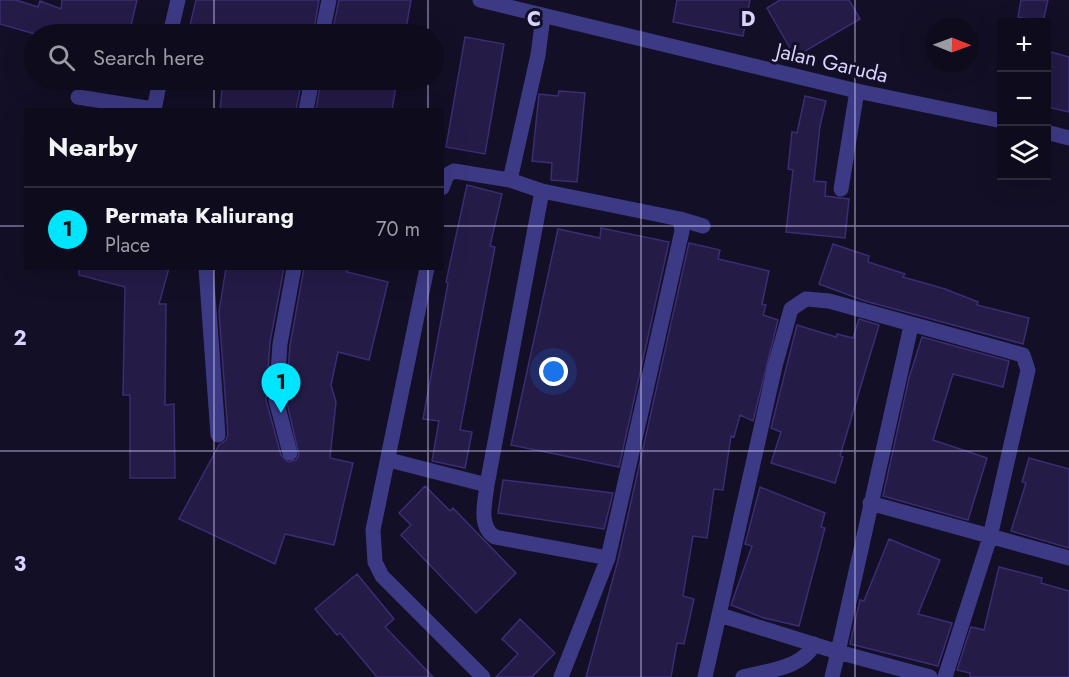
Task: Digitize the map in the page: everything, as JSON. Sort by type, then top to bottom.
[{"type":"street","points":[[172,24],[178,0]]},
{"type":"street","points":[[324,24],[329,0]]},
{"type":"street","name":"Jalan Garuda","points":[[480,0],[857,91],[997,120]]},
{"type":"street","points":[[510,180],[538,55],[543,17]]},
{"type":"street","points":[[153,108],[158,90]]},
{"type":"street","points":[[306,108],[310,90]]},
{"type":"street","points":[[841,189],[857,91]]},
{"type":"street","points":[[78,97],[147,108]]},
{"type":"street","points":[[1051,133],[1069,138]]},
{"type":"street","points":[[444,183],[447,175],[454,171],[510,180],[542,192],[680,219],[703,226]]},
{"type":"street","points":[[542,192],[487,485],[484,522],[489,533],[608,558]]},
{"type":"street","points":[[561,677],[608,558],[682,231],[680,219]]},
{"type":"street","points":[[206,270],[218,435]]},
{"type":"street","points":[[290,453],[276,400],[280,344],[294,270]]},
{"type":"street","points":[[427,270],[373,530],[375,562],[382,576],[483,677]]},
{"type":"street","points":[[705,677],[775,366],[791,309],[806,299],[829,302],[1023,355],[1028,369],[990,537],[945,677]]},
{"type":"street","points":[[832,677],[911,326]]},
{"type":"street","points":[[389,460],[487,485]]},
{"type":"street","points":[[870,503],[1069,558]]},
{"type":"street","points":[[720,615],[838,652],[930,677]]},
{"type":"street","points":[[743,677],[801,662],[809,655],[814,644]]},
{"type":"building","points":[[0,0],[16,0],[38,7],[40,1],[61,9],[62,0],[137,0],[131,24],[24,24],[24,31],[0,24]]},
{"type":"building","points":[[196,0],[319,0],[315,24],[190,24]]},
{"type":"building","points":[[339,0],[411,0],[407,24],[334,24]]},
{"type":"building","points":[[677,0],[750,0],[743,36],[673,22]]},
{"type":"building","points":[[780,0],[849,0],[860,19],[795,57],[767,8]]},
{"type":"building","points":[[1021,0],[1048,0],[1044,18],[1018,17]]},
{"type":"building","points":[[465,37],[504,44],[485,154],[446,147]]},
{"type":"building","points":[[1051,52],[1069,57],[1069,112],[1051,108]]},
{"type":"building","points":[[222,90],[300,90],[296,108],[220,108]]},
{"type":"building","points":[[319,90],[395,90],[392,108],[316,108]]},
{"type":"building","points":[[559,91],[585,93],[577,182],[551,180],[552,163],[532,161],[539,94],[558,96]]},
{"type":"building","points":[[805,96],[826,101],[820,126],[814,181],[826,182],[825,196],[849,199],[845,238],[786,232],[793,170],[788,169],[792,132],[797,133]]},
{"type":"building","points":[[467,185],[502,194],[490,246],[495,247],[460,430],[472,432],[465,468],[432,461],[439,421],[423,419],[448,283],[446,282]]},
{"type":"building","points":[[601,228],[669,242],[619,467],[511,445],[558,229],[600,238]]},
{"type":"building","points":[[689,243],[720,250],[718,259],[769,271],[762,304],[766,305],[763,315],[778,320],[753,421],[740,415],[734,437],[731,436],[723,490],[714,489],[707,538],[693,536],[683,596],[694,599],[684,644],[677,643],[671,677],[586,677],[618,560]]},
{"type":"building","points":[[833,244],[869,256],[868,262],[905,274],[903,277],[945,289],[978,302],[977,305],[1029,318],[1023,344],[865,301],[819,284]]},
{"type":"building","points":[[79,270],[168,270],[159,304],[166,304],[165,405],[174,404],[175,478],[130,478],[130,395],[123,395],[125,287],[79,275]]},
{"type":"building","points":[[226,270],[284,270],[270,342],[266,400],[281,455],[288,462],[296,460],[299,455],[286,399],[290,345],[304,270],[348,270],[347,272],[388,282],[369,360],[338,352],[331,385],[336,402],[330,458],[353,463],[334,545],[285,534],[275,564],[179,519],[219,445],[226,440],[228,435],[219,312]]},
{"type":"building","points":[[859,319],[879,325],[840,456],[843,457],[835,483],[771,463],[781,432],[771,428],[797,325],[836,337],[837,334],[853,338]]},
{"type":"building","points":[[922,337],[1009,361],[1003,387],[953,374],[933,440],[987,458],[968,520],[883,496],[909,378]]},
{"type":"building","points":[[1029,458],[1069,469],[1069,548],[1011,531],[1026,483],[1022,482]]},
{"type":"building","points":[[503,480],[613,493],[604,529],[498,513]]},
{"type":"building","points":[[425,486],[450,511],[453,508],[516,573],[476,613],[401,535],[411,525],[399,513]]},
{"type":"building","points":[[760,487],[825,513],[821,527],[825,528],[799,626],[764,618],[731,605],[752,546],[745,544]]},
{"type":"building","points":[[889,539],[940,560],[918,614],[952,623],[938,666],[850,644],[860,600],[864,601]]},
{"type":"building","points":[[999,567],[1042,578],[1041,583],[1069,591],[1069,677],[970,677],[970,673],[957,670],[971,627],[984,630]]},
{"type":"building","points":[[357,574],[394,619],[385,627],[433,677],[377,677],[340,633],[337,635],[315,609]]},
{"type":"building","points":[[520,619],[555,653],[532,677],[496,677],[518,654],[502,639]]},
{"type":"place","name":"Permata Kaliurang","points":[[281,413]]}]
